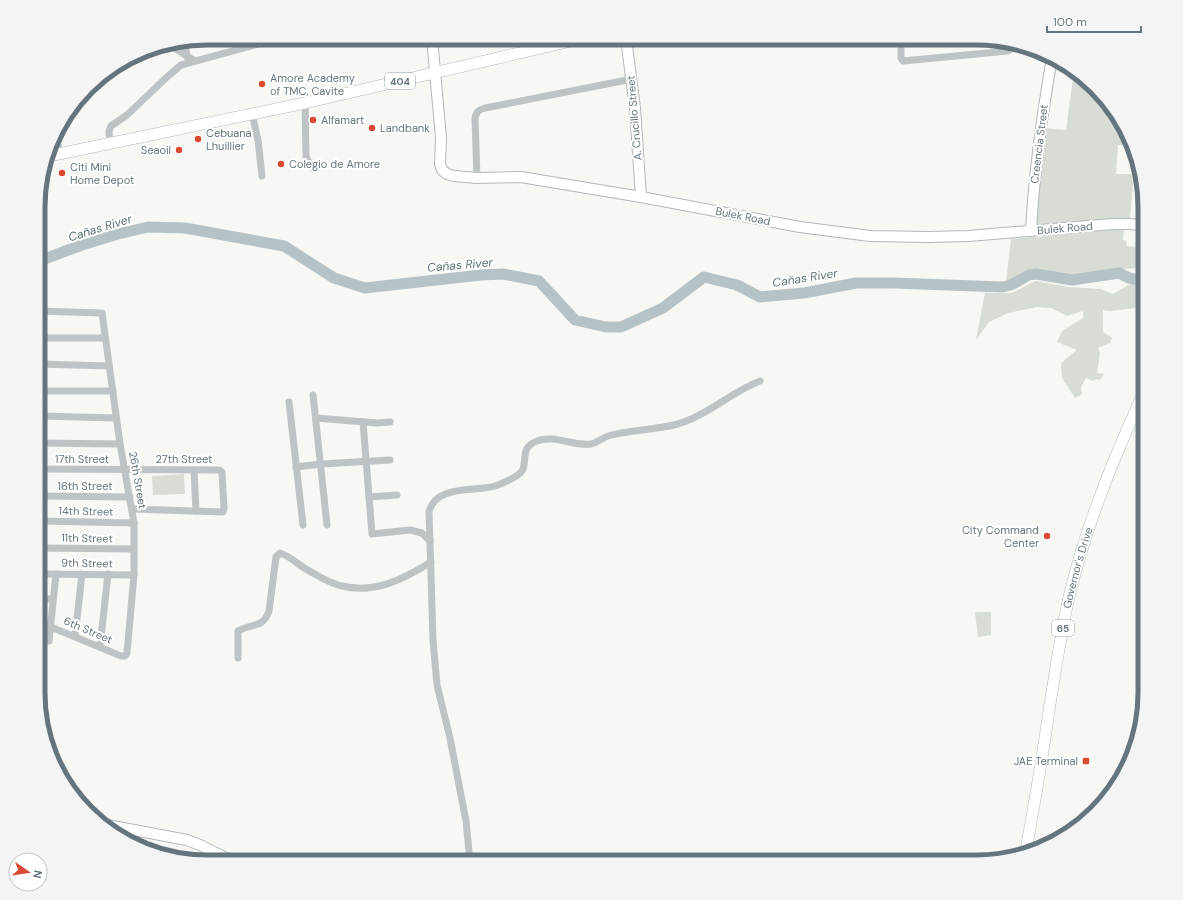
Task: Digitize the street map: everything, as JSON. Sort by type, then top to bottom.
[{"type":"main road","name":"Bulek Road","points":[[432,45],[440,128],[440,167],[447,174],[460,177],[477,178],[521,177],[641,197],[800,228],[870,236],[929,237],[1031,231],[1113,224],[1138,225]]},
{"type":"main road","name":"404","points":[[54,155],[110,145],[305,103],[554,45]]},
{"type":"main road","name":"A. Crucillo Street","points":[[627,45],[632,79],[641,197]]},
{"type":"main road","name":"Creencia Street","points":[[1031,231],[1033,196],[1042,114],[1051,64]]},
{"type":"main road","name":"Governor's Drive","points":[[1027,846],[1069,598],[1079,560],[1112,463],[1138,416]]},
{"type":"main road","points":[[115,826],[187,840],[220,855]]},
{"type":"street","points":[[110,145],[109,131],[111,126],[127,115],[174,70],[185,63],[195,62],[255,45]]},
{"type":"street","points":[[901,45],[901,58],[903,60],[1006,48]]},
{"type":"street","points":[[186,46],[188,57]]},
{"type":"street","points":[[174,48],[195,62]]},
{"type":"street","points":[[477,178],[475,119],[478,111],[485,108],[632,79]]},
{"type":"street","points":[[305,103],[306,157],[313,169]]},
{"type":"street","points":[[252,114],[258,140],[262,176]]},
{"type":"street","name":"26th Street","points":[[45,311],[102,313],[116,418],[134,523],[134,575],[125,655]]},
{"type":"street","points":[[45,338],[105,338]]},
{"type":"street","points":[[45,364],[109,366]]},
{"type":"street","points":[[469,855],[466,821],[450,738],[437,685],[433,640],[430,507],[439,498],[447,493],[496,485],[519,474],[523,470],[526,452],[533,443],[539,440],[550,439],[591,444],[608,436],[674,425],[706,412],[741,390],[760,381]]},
{"type":"street","points":[[45,391],[113,391]]},
{"type":"street","points":[[313,395],[327,525]]},
{"type":"street","points":[[289,402],[302,525]]},
{"type":"street","points":[[45,416],[116,418]]},
{"type":"street","points":[[316,418],[377,423],[390,422]]},
{"type":"street","points":[[363,422],[372,534],[410,530],[422,533],[430,541]]},
{"type":"street","points":[[45,443],[120,444]]},
{"type":"street","points":[[296,467],[320,464],[390,460]]},
{"type":"street","name":"17th Street","points":[[45,469],[125,470]]},
{"type":"street","name":"27th Street","points":[[125,470],[220,470],[222,472],[224,509],[222,512],[196,511]]},
{"type":"street","points":[[132,509],[196,511],[194,470]]},
{"type":"street","points":[[369,497],[396,495]]},
{"type":"street","name":"16th Street","points":[[45,496],[130,497]]},
{"type":"street","name":"14th Street","points":[[45,521],[134,523]]},
{"type":"street","name":"11th Street","points":[[45,548],[134,549]]},
{"type":"street","points":[[238,658],[238,631],[261,623],[266,619],[269,611],[276,558],[280,553],[336,585],[352,588],[385,585],[402,579],[431,562]]},
{"type":"street","name":"9th Street","points":[[45,574],[134,575]]},
{"type":"street","points":[[49,641],[56,574]]},
{"type":"street","points":[[75,636],[82,574]]},
{"type":"street","points":[[100,646],[108,574]]},
{"type":"street","points":[[45,599],[54,599]]},
{"type":"street","name":"6th Street","points":[[45,627],[51,627],[125,655],[131,660]]},
{"type":"shaded area","points":[[1073,77],[1091,92],[1105,108],[1126,145],[1118,145],[1116,174],[1134,174],[1130,219],[1120,218],[1035,226],[1044,128],[1066,130]]},
{"type":"shaded area","points":[[1124,227],[1123,240],[1126,241],[1127,246],[1135,247],[1136,242],[1138,242],[1138,268],[1119,269],[1080,277],[1071,277],[1034,270],[1025,272],[1006,282],[1011,239]]},
{"type":"shaded area","points":[[1035,281],[1069,287],[1100,289],[1113,294],[1130,284],[1138,283],[1138,308],[1110,311],[1103,310],[1103,332],[1112,338],[1110,343],[1098,348],[1100,353],[1097,373],[1104,374],[1100,380],[1096,379],[1093,381],[1086,378],[1081,387],[1082,394],[1075,398],[1062,378],[1061,363],[1077,350],[1057,342],[1062,331],[1083,318],[1083,311],[1067,316],[1051,308],[1037,307],[1008,313],[989,322],[976,340],[985,293],[1012,293]]},
{"type":"shaded area","points":[[184,474],[185,494],[153,495],[152,476]]},
{"type":"shaded area","points":[[975,612],[991,612],[991,635],[978,637]]},
{"type":"waterway","name":"Cañas River","points":[[45,259],[82,245],[148,227],[185,228],[284,246],[334,278],[365,288],[481,275],[503,274],[539,281],[575,320],[606,327],[621,327],[663,308],[704,277],[737,285],[760,297],[804,293],[856,283],[1002,287],[1011,285],[1029,275],[1036,274],[1072,280],[1119,273],[1129,278],[1138,280]]},
{"type":"place","name":"Amore Academy of TMC, Cavite","points":[[262,84]]},
{"type":"place","name":"Alfamart","points":[[313,120]]},
{"type":"place","name":"Landbank","points":[[372,128]]},
{"type":"place","name":"Cebuana Lhuillier","points":[[198,139]]},
{"type":"place","name":"Seaoil","points":[[179,150]]},
{"type":"place","name":"Colegio de Amore","points":[[281,164]]},
{"type":"place","name":"Citi Mini Home Depot","points":[[62,173]]},
{"type":"place","name":"City Command Center","points":[[1047,536]]},
{"type":"place","name":"JAE Terminal","points":[[1086,761]]}]
